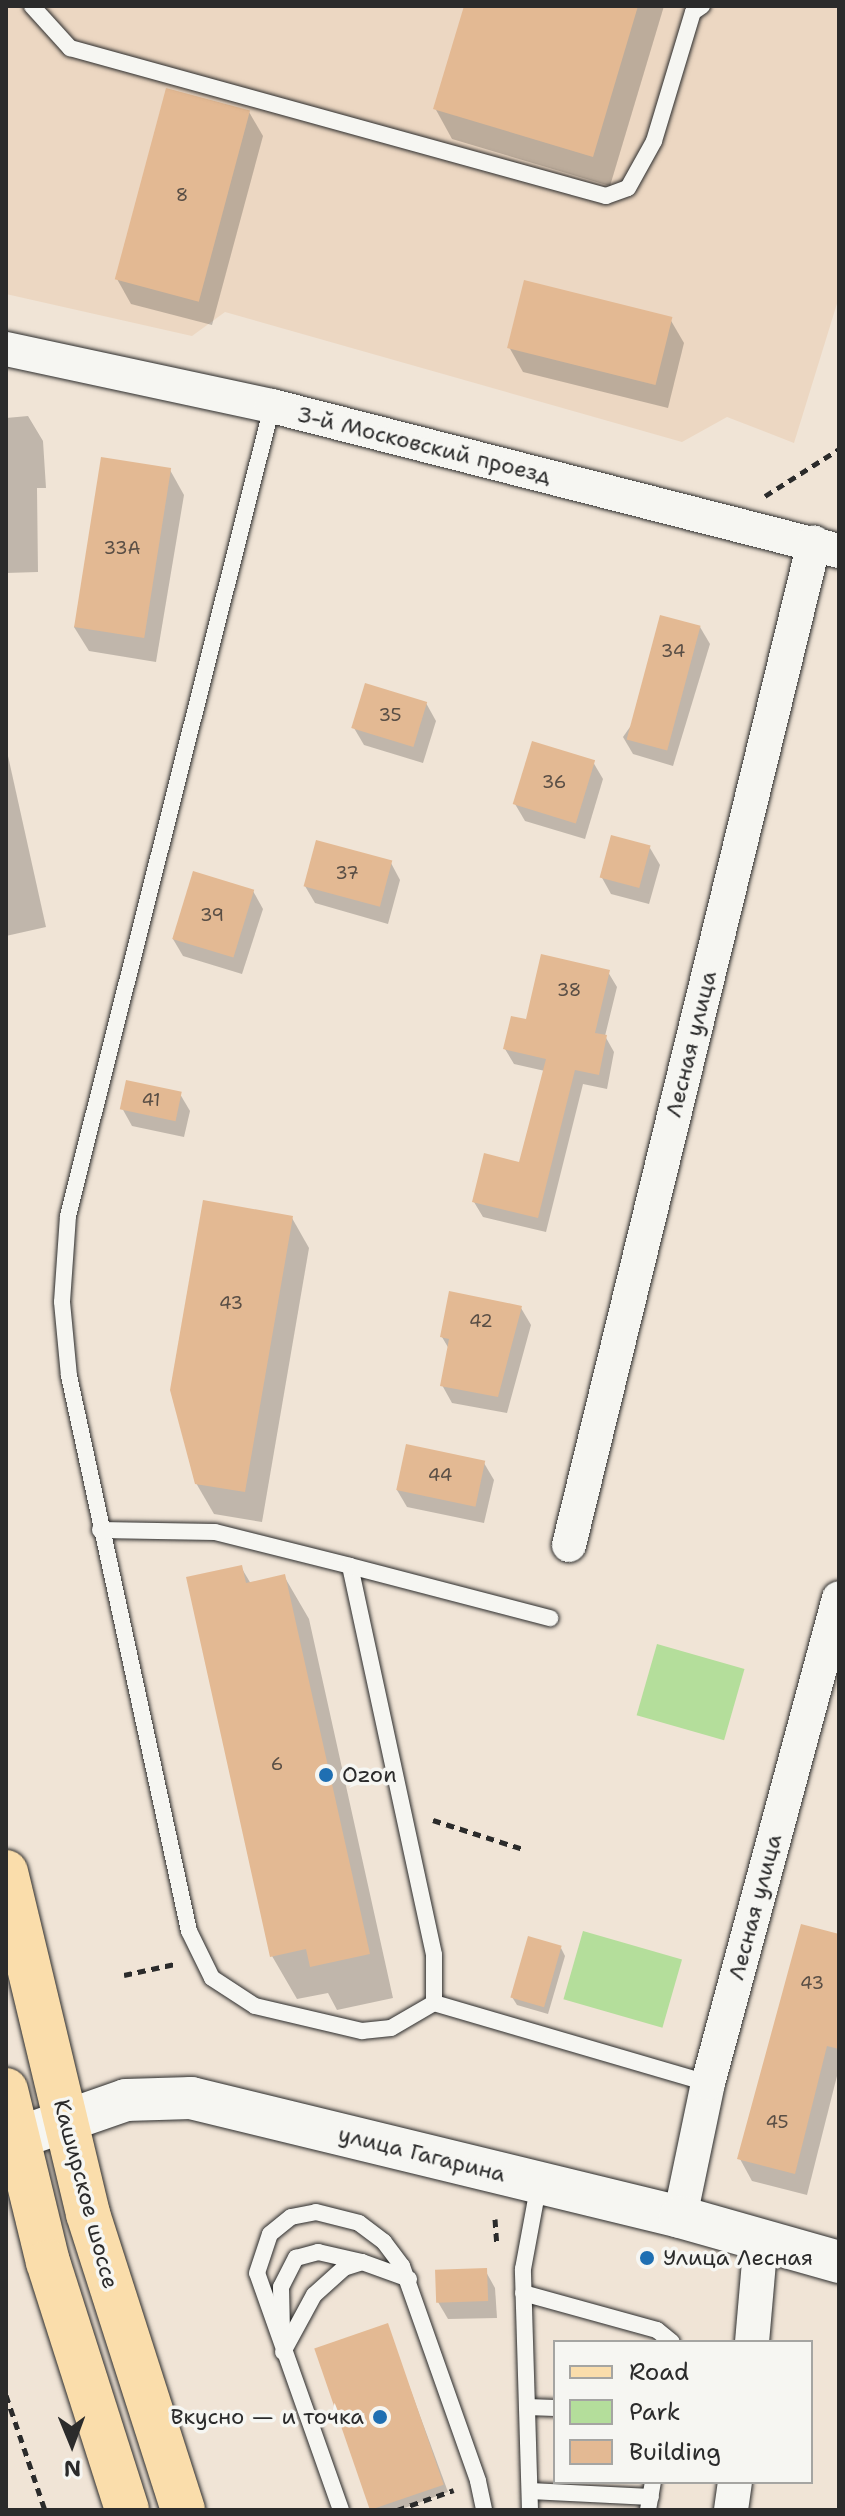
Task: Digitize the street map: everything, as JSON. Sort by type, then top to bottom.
[{"type":"main road","name":"Каширское шоссе","points":[[6,1872],[98,2246],[183,2510]]},
{"type":"main road","points":[[6,2090],[12,2140],[127,2510]]},
{"type":"street","name":"3-й Московский проезд","points":[[6,349],[272,406],[826,547]]},
{"type":"street","name":"Лесная улица","points":[[569,1545],[826,547]]},
{"type":"street","name":"Лесная улица","points":[[680,2217],[708,2083],[839,1598]]},
{"type":"street","name":"улица Гагарина","points":[[12,2140],[138,2097],[178,2096],[680,2217],[839,2262]]},
{"type":"street","points":[[752,2340],[761,2239]]},
{"type":"street","points":[[731,2510],[735,2484]]},
{"type":"lane","points":[[32,6],[70,48],[606,196],[628,188],[654,141],[693,12],[702,6]]},
{"type":"lane","points":[[272,406],[68,1216],[62,1302],[69,1376],[184,1911],[200,1959],[221,1987],[242,2001],[348,2029],[391,2028],[434,2003],[708,2083]]},
{"type":"lane","points":[[100,1530],[205,1530],[550,1618]]},
{"type":"lane","points":[[350,1566],[434,1955],[434,2003]]},
{"type":"lane","points":[[530,2510],[523,2293],[525,2239],[539,2183]]},
{"type":"lane","points":[[341,2510],[259,2285],[257,2263],[270,2234],[291,2217],[330,2213],[359,2223],[394,2253],[409,2279],[484,2510]]},
{"type":"lane","points":[[283,2352],[280,2300],[289,2266],[318,2252],[362,2262],[409,2279]]},
{"type":"lane","points":[[283,2352],[323,2283],[362,2262]]},
{"type":"lane","points":[[523,2293],[657,2330],[670,2340]]},
{"type":"lane","points":[[527,2407],[553,2408]]},
{"type":"lane","points":[[530,2491],[651,2496]]},
{"type":"path","points":[[724,522],[839,449]]},
{"type":"path","points":[[404,1811],[523,1849]]},
{"type":"path","points":[[124,1975],[200,1959]]},
{"type":"path","points":[[6,2395],[45,2510]]},
{"type":"path","points":[[397,2510],[459,2488]]},
{"type":"path","points":[[421,2502],[421,2510]]},
{"type":"shaded area","points":[[6,6],[839,6],[839,297],[794,443],[727,417],[682,442],[225,312],[192,336],[6,294]]},
{"type":"green space","points":[[657,1644],[744,1669],[724,1740],[637,1715]]},
{"type":"green space","points":[[583,1931],[682,1959],[662,2028],[563,1999]]},
{"type":"building","points":[[464,6],[638,6],[593,157],[433,109]]},
{"type":"building","points":[[166,88],[250,111],[199,302],[115,279]]},
{"type":"building","points":[[524,280],[672,317],[656,385],[507,348]]},
{"type":"building","points":[[101,457],[171,468],[144,638],[74,627]]},
{"type":"building","points":[[660,615],[701,626],[667,750],[627,740]]},
{"type":"building","points":[[365,683],[427,702],[413,747],[351,728]]},
{"type":"building","points":[[532,741],[595,760],[576,823],[513,804]]},
{"type":"building","points":[[611,835],[651,846],[639,888],[600,878]]},
{"type":"building","points":[[316,840],[392,860],[380,907],[304,886]]},
{"type":"building","points":[[193,871],[254,890],[233,958],[172,939]]},
{"type":"building","points":[[541,954],[610,970],[595,1033],[607,1035],[599,1075],[575,1070],[538,1218],[472,1202],[484,1153],[519,1162],[546,1059],[503,1049],[511,1016],[526,1019]]},
{"type":"building","points":[[126,1080],[182,1092],[176,1121],[120,1109]]},
{"type":"building","points":[[203,1200],[293,1216],[245,1492],[195,1484],[170,1390]]},
{"type":"building","points":[[449,1291],[522,1306],[498,1397],[440,1386],[449,1339],[440,1337]]},
{"type":"building","points":[[406,1444],[485,1461],[475,1507],[396,1490]]},
{"type":"building","points":[[242,1565],[246,1583],[285,1574],[370,1954],[310,1967],[306,1949],[270,1957],[186,1577]]},
{"type":"building","points":[[801,1924],[839,1934],[839,2049],[827,2046],[795,2174],[737,2159]]},
{"type":"building","points":[[528,1936],[562,1946],[544,2007],[510,1998]]},
{"type":"building","points":[[487,2268],[488,2301],[436,2303],[435,2270]]},
{"type":"building","name":"Вкусно — и точка","points":[[388,2323],[444,2485],[370,2510],[314,2348]]},
{"type":"place","name":"Ozon","points":[[326,1775]]},
{"type":"place","name":"Улица Лесная","points":[[647,2258]]},
{"type":"place","name":"Вкусно — и точка","points":[[380,2417]]}]
